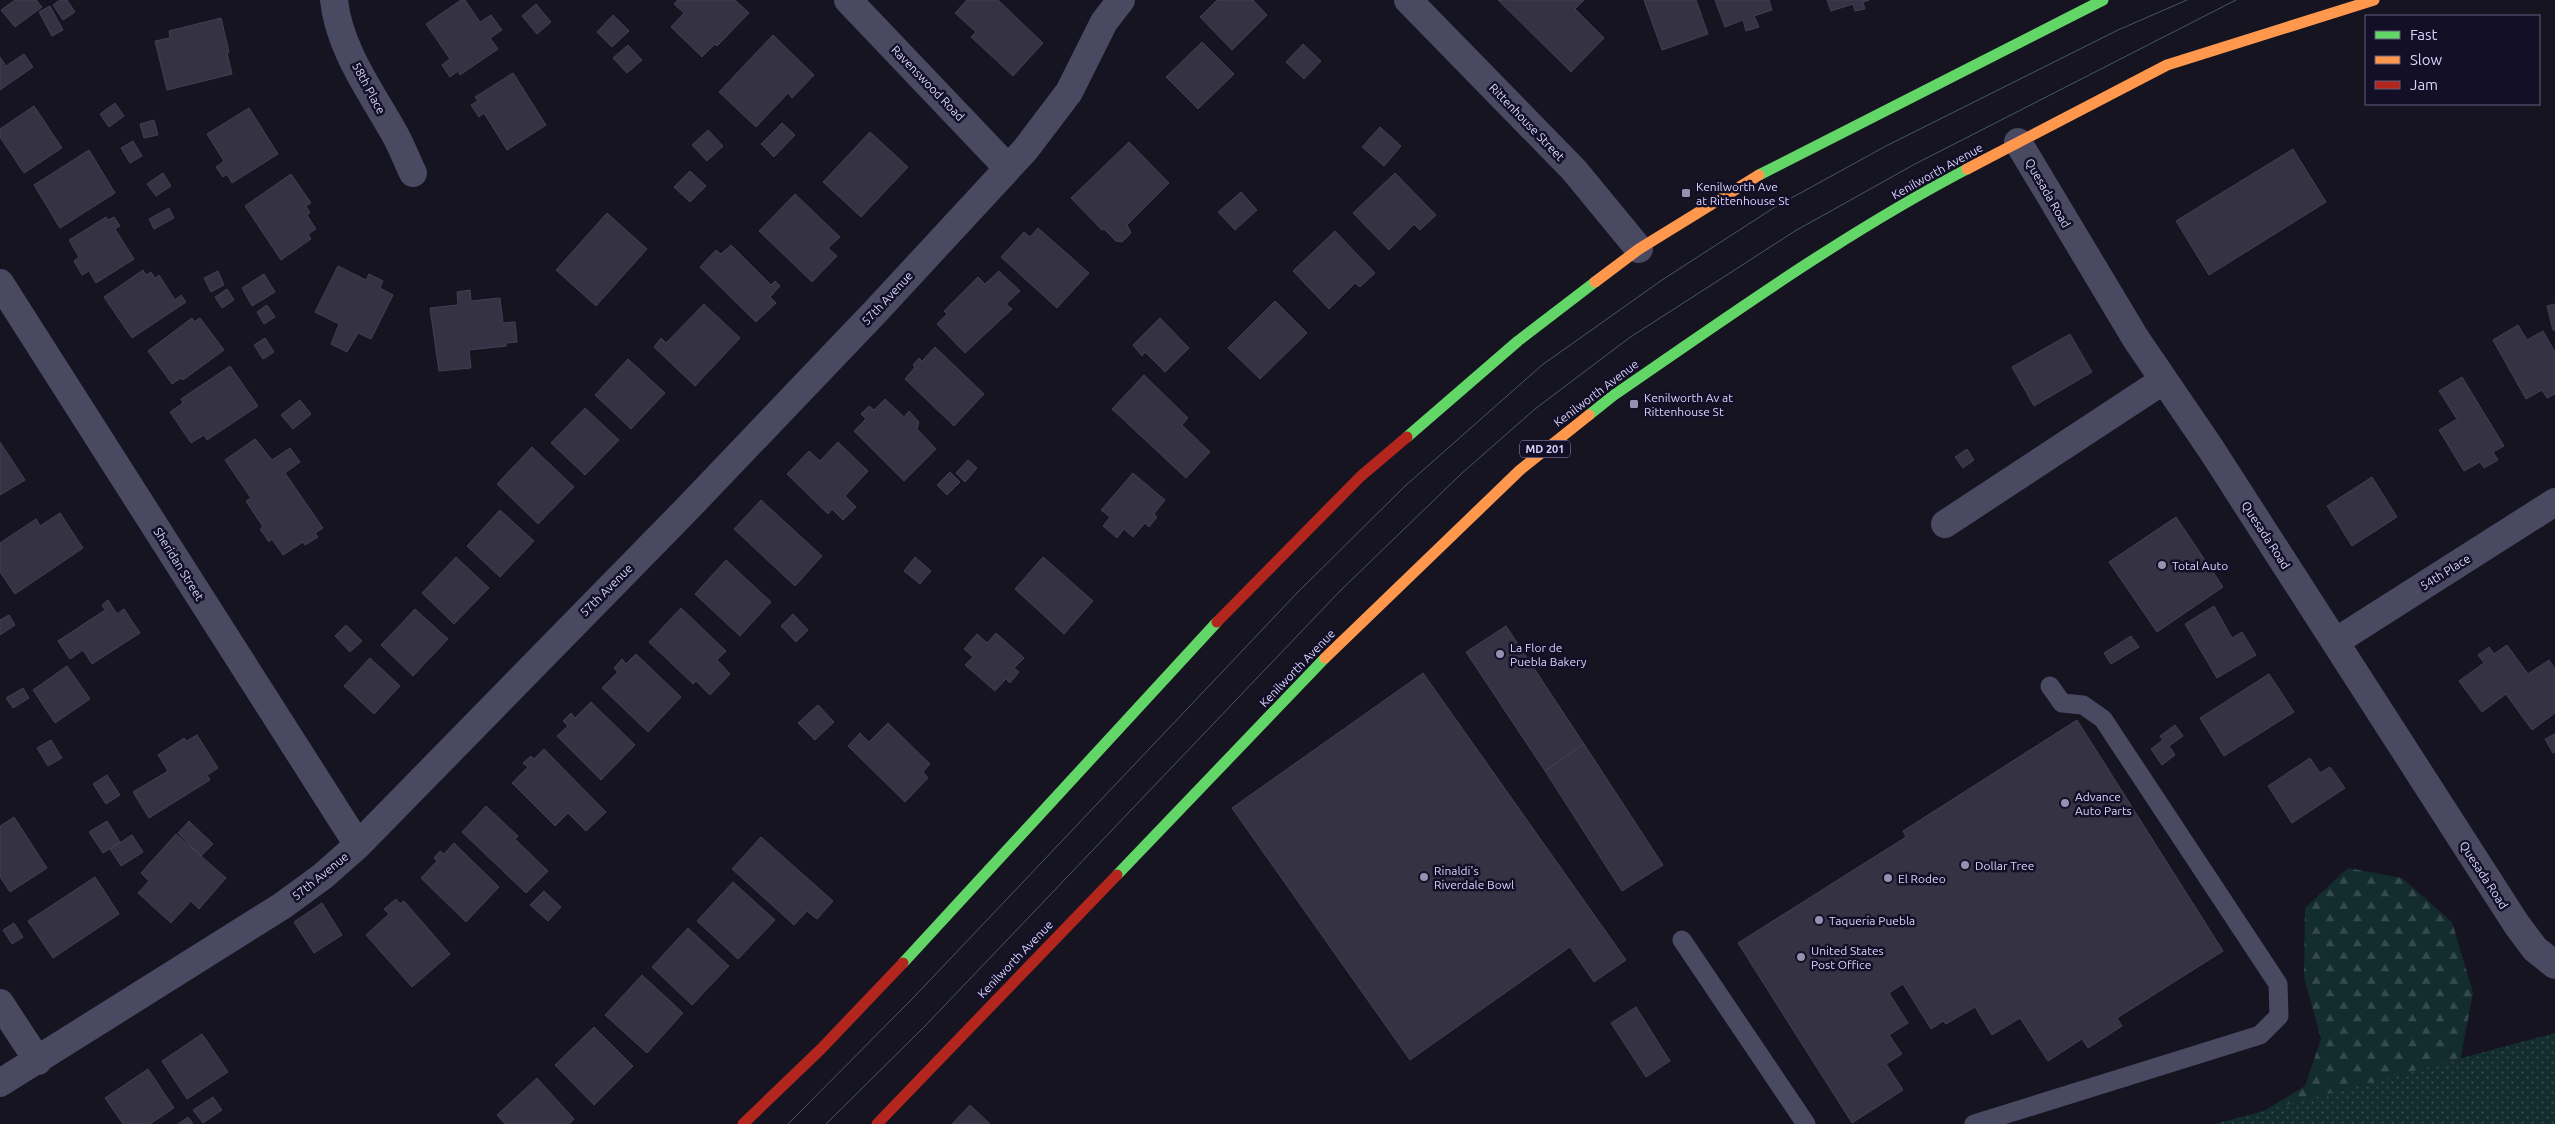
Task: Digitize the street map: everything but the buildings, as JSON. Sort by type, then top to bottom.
[{"type":"main road","points":[[743,1124],[903,964],[1212,627],[1360,476],[1518,341],[1639,249],[1759,175],[1873,115],[2022,43],[2104,0]]},
{"type":"main road","name":"Kenilworth Avenue","points":[[877,1124],[1342,641],[1520,470],[1614,395],[1772,285],[1885,215],[2018,142],[2167,65],[2374,0]]},
{"type":"street","name":"58th Place","points":[[334,0],[335,11],[345,39],[366,88],[394,132],[413,173]]},
{"type":"street","name":"Ravenswood Road","points":[[848,0],[1007,167]]},
{"type":"street","name":"57th Avenue","points":[[0,1083],[38,1061],[282,906],[323,876],[358,845],[876,311],[1007,167],[1025,150],[1069,92],[1101,27],[1121,0]]},
{"type":"street","name":"Rittenhouse Street","points":[[1408,0],[1574,170],[1639,249]]},
{"type":"street","name":"Quesada Road","points":[[2018,142],[2087,260],[2516,925],[2535,949],[2555,965]]},
{"type":"street","name":"Sheridan Street","points":[[0,283],[358,845]]},
{"type":"street","points":[[1945,524],[2164,380]]},
{"type":"street","name":"54th Place","points":[[2335,642],[2555,502]]},
{"type":"street","points":[[0,1003],[38,1061]]},
{"type":"lane","points":[[1974,1124],[2260,1036],[2279,1016],[2278,984],[2103,719],[2083,705],[2062,703],[2050,686]]},
{"type":"lane","points":[[1682,940],[1806,1124]]},
{"type":"green space","points":[[2348,868],[2402,878],[2452,922],[2473,993],[2461,1056],[2467,1105],[2218,1124],[2264,1111],[2305,1086],[2321,1039],[2304,977],[2305,908]]},
{"type":"green space","points":[[2555,1033],[2555,1124],[2215,1124]]},
{"type":"tram line","points":[[788,1124],[914,997],[1297,593],[1404,487],[1542,365],[1662,280],[1775,207],[1886,146],[2118,30],[2187,0]]},
{"type":"tram line","points":[[826,1124],[925,1026],[1340,591],[1461,474],[1535,409],[1629,338],[1795,231],[1915,164],[2236,0]]},
{"type":"traffic: fast","points":[[1759,175],[2103,0]]},
{"type":"traffic: fast","points":[[1589,415],[1614,395],[1831,248],[1967,169]]},
{"type":"traffic: fast","points":[[1407,437],[1518,341],[1595,282]]},
{"type":"traffic: fast","points":[[903,963],[1217,622]]},
{"type":"traffic: fast","points":[[1117,875],[1325,658]]},
{"type":"traffic: slow","points":[[1967,169],[2167,65],[2374,0]]},
{"type":"traffic: slow","points":[[1595,282],[1639,249],[1759,175]]},
{"type":"traffic: slow","points":[[1325,658],[1520,470],[1589,415]]},
{"type":"traffic: jam","points":[[1217,622],[1361,476],[1407,437]]},
{"type":"traffic: jam","points":[[877,1124],[1117,875]]},
{"type":"traffic: jam","points":[[743,1124],[821,1049],[903,963]]},
{"type":"place","name":"Kenilworth Ave at Rittenhouse St","points":[[1686,193]]},
{"type":"place","name":"Kenilworth Av at Rittenhouse St","points":[[1634,404]]},
{"type":"place","name":"Total Auto","points":[[2162,565]]},
{"type":"place","name":"La Flor de Puebla Bakery","points":[[1500,654]]},
{"type":"place","name":"Advance Auto Parts","points":[[2065,803]]},
{"type":"place","name":"Dollar Tree","points":[[1965,865]]},
{"type":"place","name":"Rinaldi's Riverdale Bowl","points":[[1424,877]]},
{"type":"place","name":"El Rodeo","points":[[1888,878]]},
{"type":"place","name":"Taqueria Puebla","points":[[1819,920]]},
{"type":"place","name":"United States Post Office","points":[[1801,957]]}]
